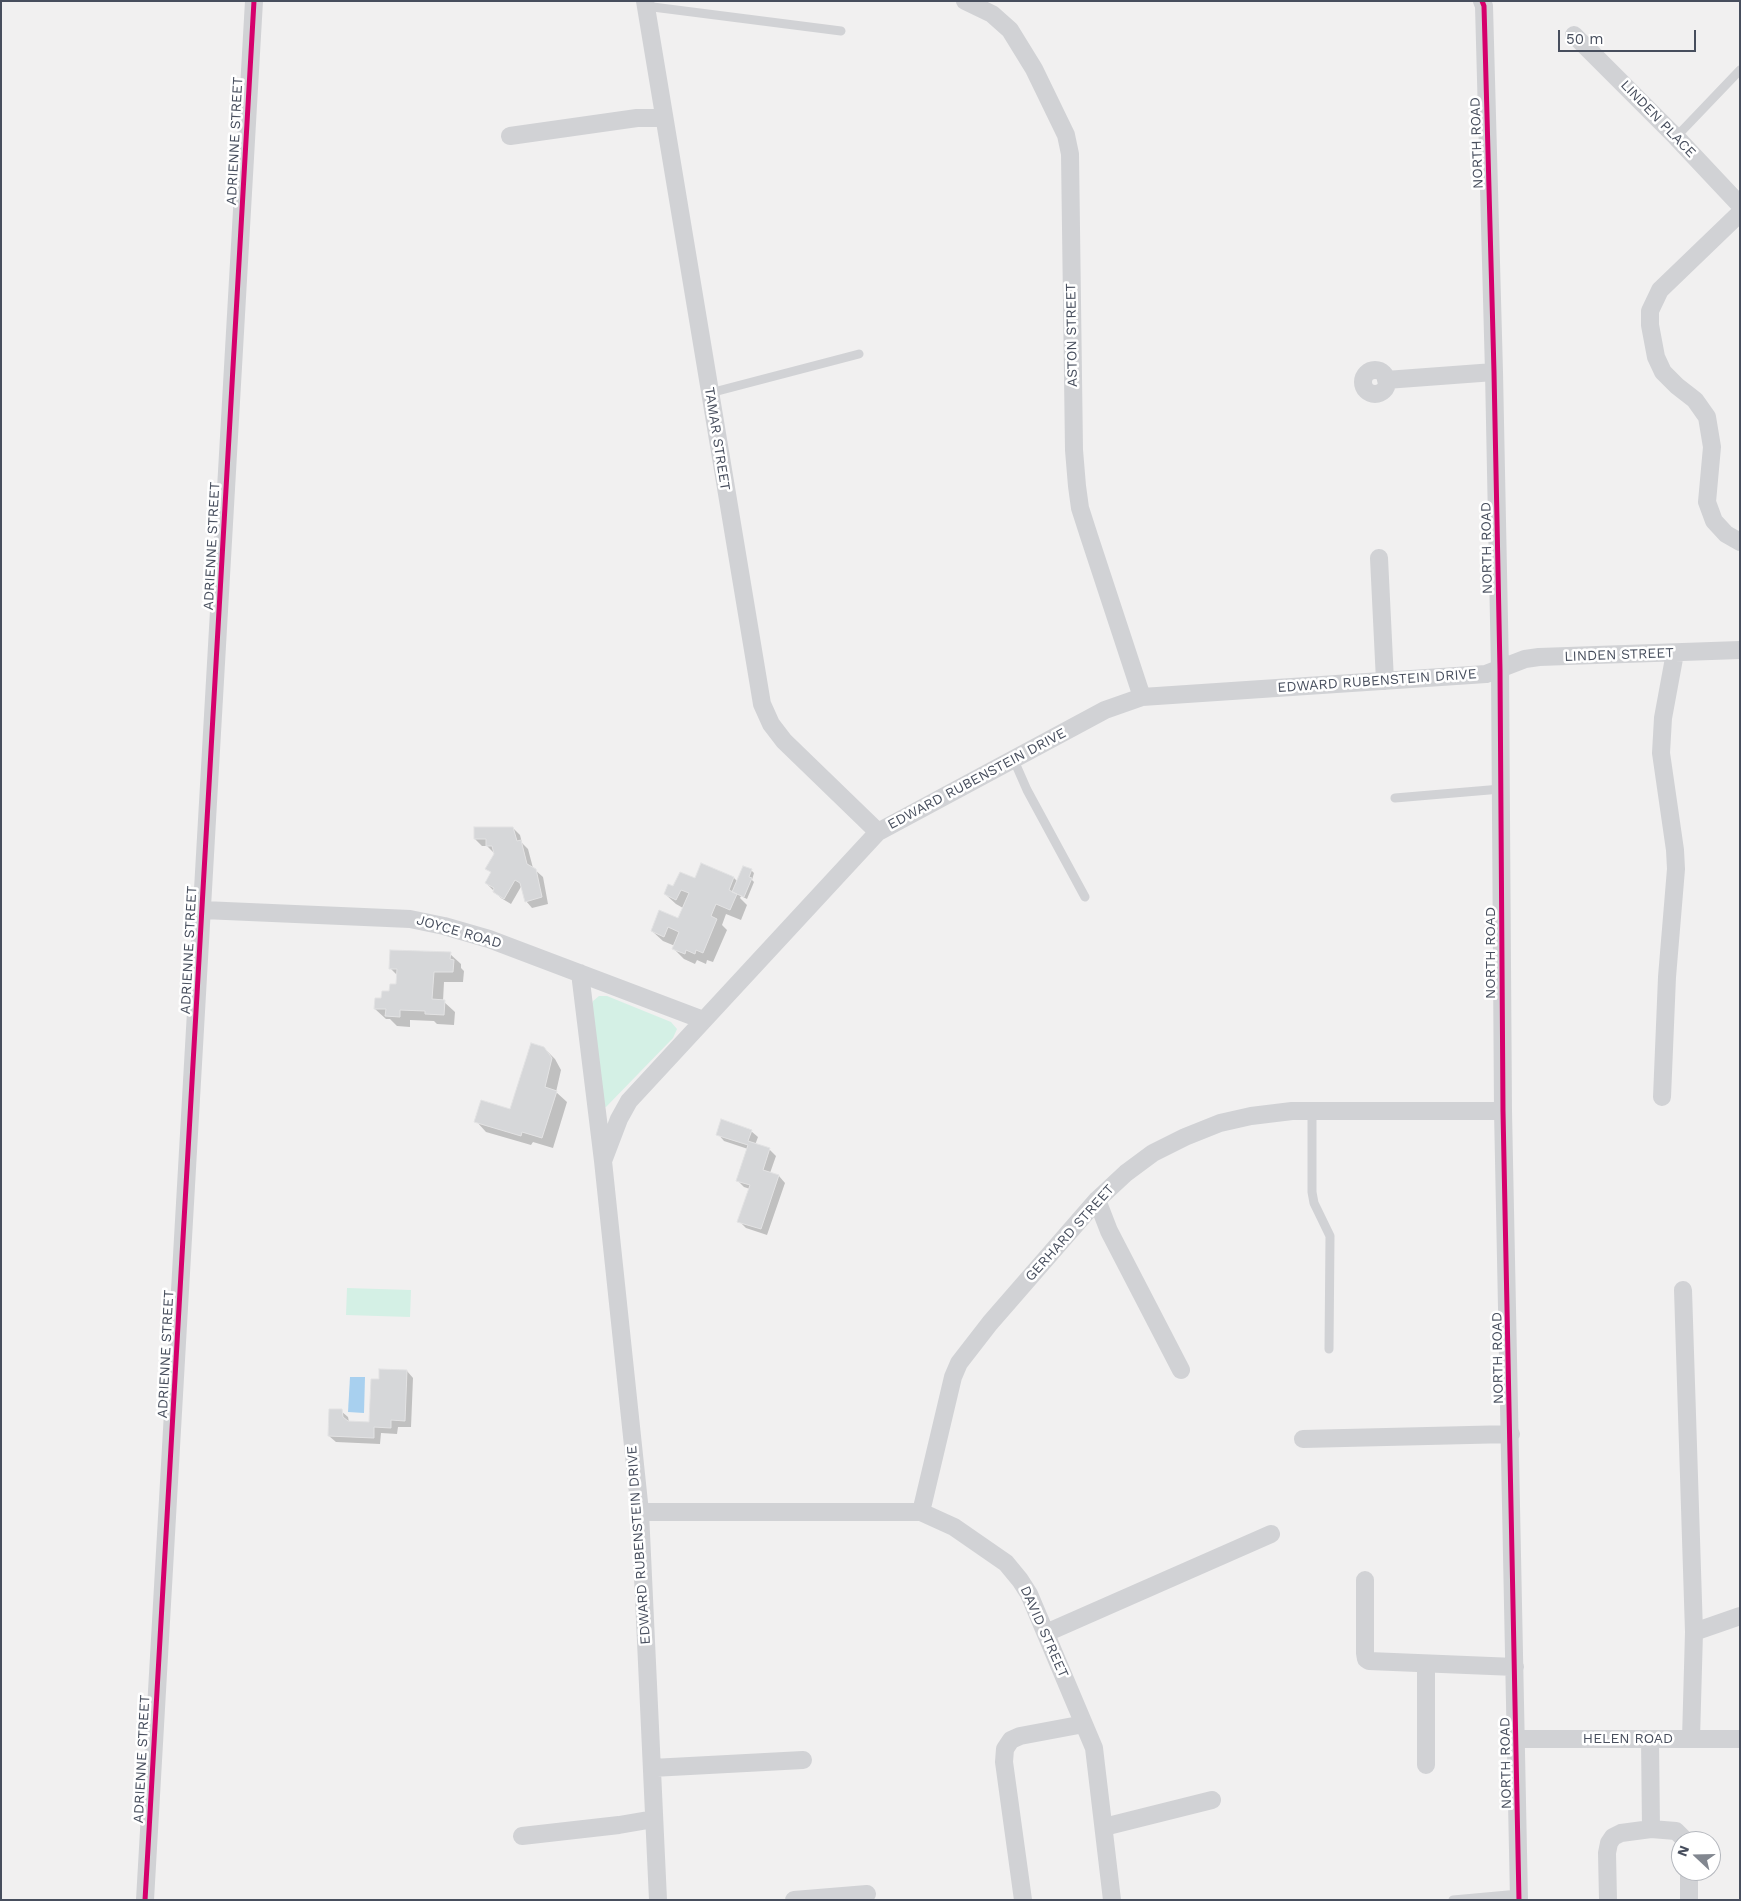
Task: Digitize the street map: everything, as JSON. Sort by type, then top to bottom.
[{"type":"street","name":"ADRIENNE STREET","points":[[145,1900],[254,1]]},
{"type":"street","name":"ASTON STREET","points":[[965,1],[992,14],[1010,30],[1034,68],[1066,135],[1070,154],[1076,486],[1080,508],[1142,697]]},
{"type":"street","name":"TAMAR STREET","points":[[645,3],[762,704],[771,724],[784,741],[878,832]]},
{"type":"street","name":"NORTH ROAD","points":[[1483,4],[1494,372],[1500,670],[1504,1111],[1519,1897]]},
{"type":"street","name":"LINDEN PLACE","points":[[1574,35],[1740,205]]},
{"type":"street","points":[[510,136],[637,118],[664,118]]},
{"type":"street","points":[[1740,213],[1660,290],[1650,311],[1650,325],[1656,358],[1663,372],[1695,400],[1707,417],[1712,447],[1707,502],[1714,521],[1726,534],[1740,542]]},
{"type":"street","points":[[1386,380],[1494,372]]},
{"type":"street","points":[[1379,558],[1385,681]]},
{"type":"street","name":"LINDEN STREET","points":[[1500,670],[1526,659],[1539,657],[1740,650]]},
{"type":"street","points":[[1662,1097],[1676,869],[1675,850],[1660,753],[1675,653]]},
{"type":"street","name":"EDWARD RUBENSTEIN DRIVE","points":[[603,1161],[619,1119],[629,1101],[878,832],[1013,758],[1105,710],[1142,697],[1486,674],[1500,670]]},
{"type":"street","name":"JOYCE ROAD","points":[[203,910],[410,919],[444,926],[489,938],[702,1020]]},
{"type":"street","name":"EDWARD RUBENSTEIN DRIVE","points":[[580,974],[603,1161],[640,1512],[658,1900]]},
{"type":"street","name":"GERHARD STREET","points":[[921,1512],[953,1377],[959,1363],[990,1323],[1097,1200],[1126,1173],[1153,1153],[1184,1137],[1220,1123],[1251,1116],[1292,1111],[1504,1111]]},
{"type":"street","points":[[1097,1200],[1109,1231],[1181,1370]]},
{"type":"street","points":[[1683,1290],[1694,1632],[1691,1739]]},
{"type":"street","points":[[1303,1439],[1511,1434]]},
{"type":"street","name":"DAVID STREET","points":[[640,1512],[921,1512],[954,1527],[1006,1563],[1029,1594],[1094,1748],[1112,1900]]},
{"type":"street","points":[[1046,1633],[1271,1534]]},
{"type":"street","points":[[1365,1580],[1366,1659],[1375,1662],[1515,1667]]},
{"type":"street","points":[[1694,1632],[1740,1616]]},
{"type":"street","points":[[1426,1664],[1426,1765]]},
{"type":"street","points":[[1023,1900],[1004,1762],[1005,1749],[1010,1740],[1020,1736],[1084,1724]]},
{"type":"street","name":"HELEN ROAD","points":[[1516,1739],[1740,1739]]},
{"type":"street","points":[[1650,1739],[1651,1829]]},
{"type":"street","points":[[652,1768],[803,1760]]},
{"type":"street","points":[[1104,1826],[1212,1800]]},
{"type":"street","points":[[522,1836],[619,1825],[654,1818]]},
{"type":"street","points":[[1608,1900],[1607,1853],[1613,1837],[1621,1833],[1651,1829],[1676,1831]]},
{"type":"street","points":[[1689,1881],[1689,1900]]},
{"type":"street","points":[[794,1900],[867,1894]]},
{"type":"lane","points":[[645,3],[842,31]]},
{"type":"lane","points":[[1676,138],[1740,70]]},
{"type":"lane","points":[[710,393],[859,354]]},
{"type":"lane","points":[[1013,758],[1027,790],[1085,897]]},
{"type":"lane","points":[[1396,798],[1501,789]]},
{"type":"lane","points":[[1312,1111],[1312,1192],[1314,1203],[1330,1236],[1329,1349]]},
{"type":"lane","points":[[1453,1900],[1519,1897]]},
{"type":"green space","points":[[599,996],[607,996],[671,1022],[677,1029],[673,1038],[606,1107],[603,1106],[592,1005],[593,1001]]},
{"type":"green space","points":[[347,1288],[411,1290],[410,1317],[346,1315]]},
{"type":"water","points":[[350,1377],[365,1377],[364,1413],[348,1412]]},
{"type":"building","points":[[474,827],[513,827],[517,841],[521,840],[527,864],[536,869],[542,897],[525,902],[520,883],[515,880],[504,899],[493,892],[494,888],[485,883],[491,872],[485,869],[494,854],[492,846],[486,846],[486,839],[474,839]]},
{"type":"building","points":[[701,863],[734,877],[729,890],[737,894],[730,910],[716,904],[711,916],[717,919],[703,953],[696,950],[695,954],[686,950],[685,954],[672,949],[679,932],[668,927],[664,937],[651,931],[659,910],[678,918],[689,893],[681,890],[676,900],[664,894],[668,884],[673,886],[680,872],[695,878]]},
{"type":"building","points":[[743,866],[752,869],[749,877],[752,878],[744,897],[732,892]]},
{"type":"building","points":[[390,950],[451,952],[450,959],[454,960],[453,972],[434,972],[432,999],[445,1000],[444,1015],[425,1014],[425,1011],[400,1010],[400,1017],[385,1016],[386,1009],[374,1009],[375,998],[381,998],[382,991],[389,991],[390,984],[396,984],[397,969],[389,969]]},
{"type":"building","points":[[531,1043],[544,1047],[552,1058],[545,1087],[557,1091],[542,1138],[522,1132],[521,1136],[474,1122],[481,1100],[510,1109]]},
{"type":"building","points":[[721,1119],[752,1130],[748,1141],[770,1148],[763,1170],[779,1175],[761,1229],[737,1222],[750,1185],[736,1181],[748,1145],[716,1135]]},
{"type":"building","points":[[379,1369],[407,1370],[405,1421],[391,1420],[391,1428],[374,1427],[374,1438],[328,1436],[329,1409],[342,1409],[343,1417],[348,1421],[369,1422],[371,1379],[379,1379]]},
{"type":"cycle path","points":[[145,1900],[254,1]]},
{"type":"cycle path","points":[[1482,1],[1484,6],[1494,372],[1500,670],[1503,1111],[1519,1900]]}]
